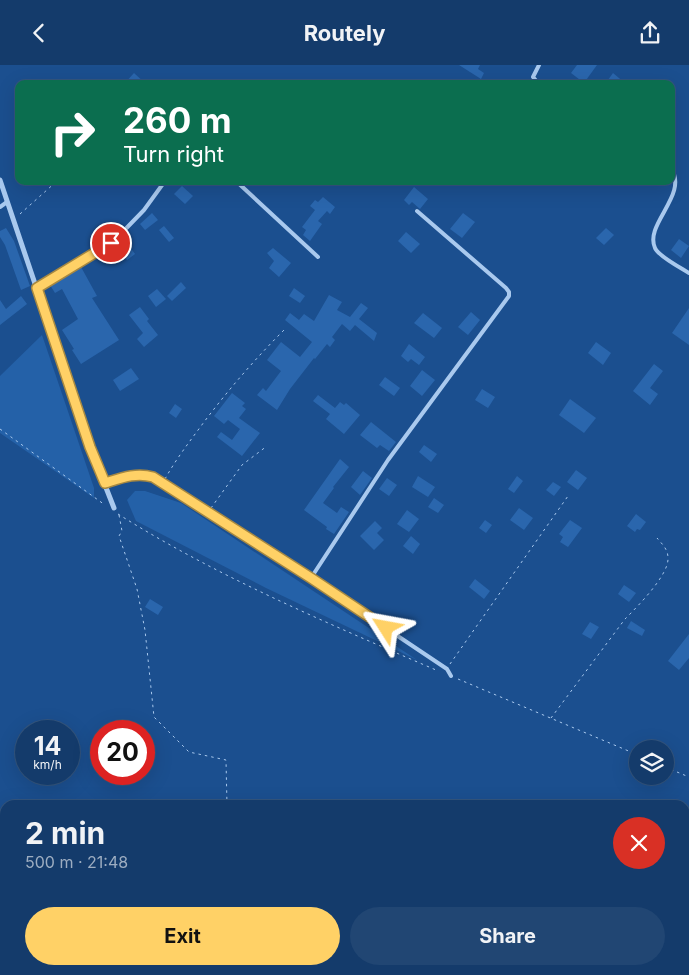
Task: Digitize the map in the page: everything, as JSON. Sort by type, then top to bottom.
[{"type":"street","points":[[0,180],[90,447],[114,509]]},
{"type":"lane","points":[[536,80],[533,77],[539,65]]},
{"type":"lane","points":[[675,171],[679,174]]},
{"type":"lane","points":[[37,288],[111,243],[144,209],[162,185]]},
{"type":"lane","points":[[240,185],[318,257]]},
{"type":"lane","points":[[0,207],[8,202]]},
{"type":"lane","points":[[311,578],[388,460],[509,296],[506,288],[417,211]]},
{"type":"lane","points":[[670,213],[654,239],[654,246],[658,252],[689,273]]},
{"type":"lane","points":[[105,483],[135,475],[144,475],[163,483],[311,578],[446,669],[451,676]]},
{"type":"path","points":[[13,219],[52,185]]},
{"type":"path","points":[[163,483],[176,460],[222,399],[253,361],[284,330]]},
{"type":"path","points":[[0,429],[107,507]]},
{"type":"path","points":[[208,512],[242,465],[267,445]]},
{"type":"path","points":[[446,669],[568,496]]},
{"type":"path","points":[[114,509],[118,514],[153,536],[284,603],[436,670]]},
{"type":"path","points":[[118,514],[122,531],[119,536],[137,589],[145,630],[154,717],[189,752],[226,760],[228,800]]},
{"type":"path","points":[[551,718],[625,619],[639,605],[663,573],[668,561],[668,553],[666,547],[657,538]]},
{"type":"path","points":[[451,676],[629,751]]},
{"type":"path","points":[[674,771],[689,777]]},
{"type":"shaded area","points":[[42,335],[94,488],[94,498],[0,433],[0,376]]},
{"type":"shaded area","points":[[135,491],[145,491],[181,503],[417,660],[266,588],[136,521],[127,500]]},
{"type":"building","points":[[459,65],[480,65],[478,69],[484,73],[481,79]]},
{"type":"building","points":[[577,65],[597,65],[586,80],[580,80],[571,73]]},
{"type":"building","points":[[134,73],[142,80],[128,80]]},
{"type":"building","points":[[613,73],[621,80],[608,80]]},
{"type":"building","points":[[182,186],[193,196],[185,204],[174,194]]},
{"type":"building","points":[[414,187],[428,199],[420,209],[412,202],[409,205],[404,200]]},
{"type":"building","points":[[323,197],[335,207],[330,214],[327,211],[318,221],[322,224],[310,241],[303,235],[306,230],[302,227],[315,210],[310,206],[315,200],[318,202]]},
{"type":"building","points":[[152,213],[158,220],[145,230],[140,224]]},
{"type":"building","points":[[463,213],[475,222],[462,238],[450,229]]},
{"type":"building","points":[[164,226],[174,238],[169,242],[159,230]]},
{"type":"building","points":[[6,228],[14,241],[30,286],[21,290],[5,245],[0,237],[0,231]]},
{"type":"building","points":[[606,228],[614,235],[604,245],[596,238]]},
{"type":"building","points":[[406,232],[420,244],[411,253],[398,241]]},
{"type":"building","points":[[679,239],[689,246],[681,258],[671,250]]},
{"type":"building","points":[[130,247],[135,254],[127,260],[122,253]]},
{"type":"building","points":[[273,248],[291,263],[279,277],[269,268],[274,261],[267,253]]},
{"type":"building","points":[[81,267],[97,296],[92,298],[119,340],[81,364],[62,330],[78,319],[62,289],[55,293],[50,285]]},
{"type":"building","points":[[181,282],[186,288],[172,301],[167,296]]},
{"type":"building","points":[[294,288],[305,296],[300,303],[289,296]]},
{"type":"building","points":[[157,289],[166,299],[156,307],[148,296]]},
{"type":"building","points":[[329,295],[342,302],[337,310],[350,317],[361,303],[368,308],[359,319],[377,333],[374,341],[355,325],[350,331],[342,324],[332,337],[335,340],[330,347],[327,344],[314,358],[290,389],[277,410],[257,395],[263,388],[266,391],[281,371],[267,360],[281,342],[300,357],[312,342],[285,320],[290,313],[299,320],[304,314],[314,321]]},
{"type":"building","points":[[21,296],[27,304],[0,325],[0,300],[6,309]]},
{"type":"building","points":[[140,307],[149,319],[147,321],[158,335],[144,347],[137,339],[143,333],[129,315]]},
{"type":"building","points":[[689,308],[689,345],[672,333]]},
{"type":"building","points":[[471,312],[480,320],[468,335],[458,327]]},
{"type":"building","points":[[423,313],[442,328],[434,338],[414,323]]},
{"type":"building","points":[[596,342],[611,353],[603,365],[588,353]]},
{"type":"building","points":[[409,344],[425,357],[419,365],[411,359],[408,362],[401,356]]},
{"type":"building","points":[[654,364],[663,371],[650,388],[658,394],[650,405],[633,391]]},
{"type":"building","points":[[131,368],[139,379],[120,391],[113,380]]},
{"type":"building","points":[[422,370],[435,380],[422,396],[410,386]]},
{"type":"building","points":[[385,377],[400,388],[394,396],[379,385]]},
{"type":"building","points":[[482,389],[495,397],[488,408],[475,400]]},
{"type":"building","points":[[232,393],[245,403],[242,406],[246,409],[239,418],[260,433],[242,456],[217,437],[221,432],[232,440],[240,429],[228,420],[224,424],[214,416]]},
{"type":"building","points":[[318,395],[335,408],[340,402],[344,405],[346,403],[360,415],[344,434],[326,419],[330,414],[313,401]]},
{"type":"building","points":[[570,399],[596,418],[584,433],[559,415]]},
{"type":"building","points":[[175,404],[182,409],[176,418],[169,413]]},
{"type":"building","points":[[371,422],[396,442],[389,451],[380,445],[377,448],[360,435]]},
{"type":"building","points":[[424,445],[437,454],[431,462],[419,452]]},
{"type":"building","points":[[340,459],[349,467],[323,503],[337,513],[341,507],[349,512],[334,534],[304,510]]},
{"type":"building","points":[[576,470],[587,478],[578,490],[567,482]]},
{"type":"building","points":[[363,471],[372,478],[360,495],[351,487]]},
{"type":"building","points":[[418,476],[435,487],[428,497],[412,487]]},
{"type":"building","points":[[517,476],[523,481],[514,493],[508,489]]},
{"type":"building","points":[[387,478],[397,485],[389,496],[379,489]]},
{"type":"building","points":[[553,482],[561,487],[554,496],[546,490]]},
{"type":"building","points":[[434,498],[444,505],[438,513],[428,507]]},
{"type":"building","points":[[519,508],[533,518],[524,530],[510,520]]},
{"type":"building","points":[[407,510],[419,519],[409,532],[397,524]]},
{"type":"building","points":[[636,514],[646,522],[640,530],[637,529],[635,532],[627,526]]},
{"type":"building","points":[[485,520],[492,525],[486,533],[479,528]]},
{"type":"building","points":[[570,520],[582,528],[568,547],[560,542],[563,537],[559,534]]},
{"type":"building","points":[[375,521],[382,528],[377,533],[384,540],[374,550],[360,536]]},
{"type":"building","points":[[411,536],[420,544],[413,554],[403,546]]},
{"type":"building","points":[[475,579],[490,591],[484,599],[469,587]]},
{"type":"building","points":[[624,585],[636,593],[629,602],[618,594]]},
{"type":"building","points":[[150,599],[163,607],[158,615],[145,607]]},
{"type":"building","points":[[631,621],[645,630],[642,636],[627,628]]},
{"type":"building","points":[[590,622],[599,627],[591,639],[582,634]]},
{"type":"building","points":[[689,634],[689,658],[679,670],[668,661]]},
{"type":"route","points":[[111,243],[37,288],[90,447],[105,483],[135,475],[153,477],[386,628]]}]
